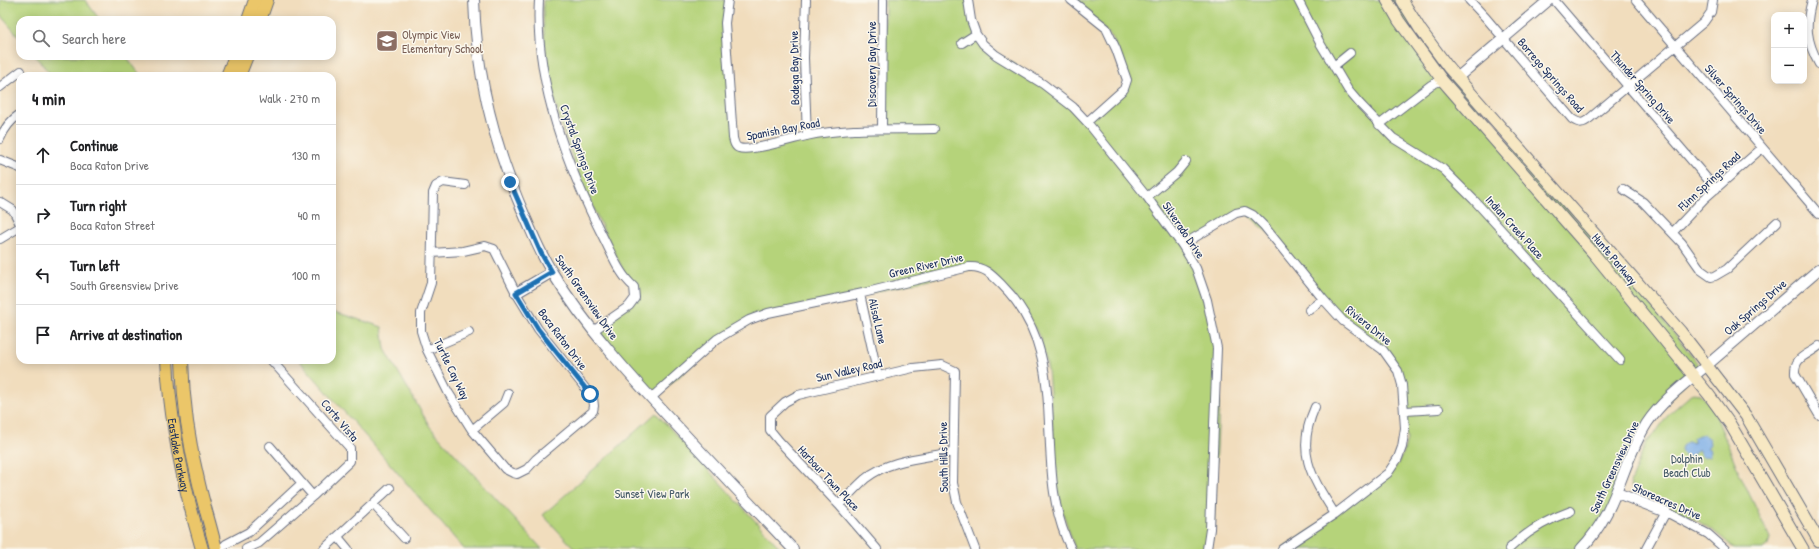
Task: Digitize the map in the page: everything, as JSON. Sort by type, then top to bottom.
[{"type":"main road","points":[[249,16],[255,0]]},
{"type":"main road","points":[[261,16],[267,0]]},
{"type":"main road","name":"Hunte Parkway","points":[[1387,0],[1399,21],[1442,80],[1594,254],[1694,376],[1730,424],[1803,549]]},
{"type":"main road","name":"Hunte Parkway","points":[[1402,0],[1420,29],[1458,77],[1681,332],[1707,365],[1746,416],[1819,541]]},
{"type":"main road","points":[[232,72],[234,60]]},
{"type":"main road","points":[[234,72],[244,60]]},
{"type":"main road","name":"Eastlake Parkway","points":[[167,364],[170,403],[176,440],[202,549]]},
{"type":"main road","name":"Eastlake Parkway","points":[[182,364],[185,406],[190,444],[216,549]]},
{"type":"street","name":"South Greensview Drive","points":[[474,0],[477,50],[488,112],[510,182],[541,253],[552,272],[593,331],[621,366],[793,549]]},
{"type":"street","name":"Crystal Springs Drive","points":[[539,0],[543,61],[558,125],[584,197],[621,271],[628,282],[634,287],[635,293],[635,298],[629,306],[593,331]]},
{"type":"street","name":"Spanish Bay Road","points":[[728,0],[725,29],[733,138],[736,146],[740,149],[749,149],[836,131],[882,128],[934,129]]},
{"type":"street","name":"Bodega Bay Drive","points":[[806,0],[804,58],[807,136]]},
{"type":"street","name":"Discovery Bay Drive","points":[[882,128],[883,0]]},
{"type":"street","name":"Silverado Drive","points":[[968,0],[971,20],[976,34],[983,44],[996,55],[1043,84],[1073,107],[1087,122],[1147,197],[1182,245],[1196,268],[1212,320],[1217,348],[1208,548]]},
{"type":"street","points":[[1071,0],[1106,28],[1116,48],[1127,80],[1124,89],[1087,122]]},
{"type":"street","name":"Indian Creek Place","points":[[1298,0],[1320,44],[1348,90],[1379,125],[1393,138],[1443,169],[1474,200],[1620,360]]},
{"type":"street","name":"Borrego Springs Road","points":[[1469,0],[1572,119],[1578,123],[1584,123],[1704,22],[1711,12],[1713,0]]},
{"type":"street","points":[[1458,77],[1549,0]]},
{"type":"street","name":"Thunder Spring Drive","points":[[1554,0],[1627,88],[1716,189]]},
{"type":"street","name":"Silver Springs Drive","points":[[1636,0],[1819,214]]},
{"type":"street","points":[[1812,0],[1807,24],[1809,42],[1819,64]]},
{"type":"street","points":[[962,43],[976,34]]},
{"type":"street","points":[[1334,66],[1350,53]]},
{"type":"street","points":[[2,83],[16,75]]},
{"type":"street","points":[[1379,125],[1431,85],[1442,80]]},
{"type":"street","points":[[0,139],[3,132],[16,116]]},
{"type":"street","name":"Flinn Springs Road","points":[[1673,232],[1716,189],[1762,148]]},
{"type":"street","points":[[0,160],[16,166]]},
{"type":"street","points":[[1147,197],[1177,172],[1186,161]]},
{"type":"street","name":"Turtle Cay Way","points":[[465,186],[443,182],[436,186],[433,193],[431,283],[421,313],[421,331],[428,350],[448,392],[472,430],[505,469],[517,474]]},
{"type":"street","points":[[1623,189],[1642,202],[1673,232],[1701,270],[1711,276],[1716,276],[1727,269],[1777,222]]},
{"type":"street","points":[[0,202],[13,210],[16,217]]},
{"type":"street","name":"Riviera Drive","points":[[1182,245],[1236,213],[1245,211],[1253,215],[1264,226],[1323,299],[1343,321],[1383,350],[1398,371],[1402,384],[1406,428],[1398,458],[1388,473],[1335,514],[1282,549]]},
{"type":"street","points":[[0,239],[16,229]]},
{"type":"street","name":"Boca Raton Drive","points":[[432,253],[463,252],[484,246],[492,248],[516,293],[538,329],[593,398],[594,406],[590,413],[536,459],[527,469],[517,474]]},
{"type":"street","name":"Green River Drive","points":[[651,398],[717,339],[744,323],[768,313],[860,294],[973,267],[982,268],[1012,296],[1028,318],[1040,352],[1048,389],[1054,490],[1061,522],[1071,549]]},
{"type":"street","name":"Oak Springs Drive","points":[[1707,365],[1819,269]]},
{"type":"street","points":[[516,293],[552,272]]},
{"type":"street","name":"Alisal Lane","points":[[860,294],[878,376]]},
{"type":"street","points":[[1309,310],[1323,299]]},
{"type":"street","points":[[428,350],[469,332]]},
{"type":"street","points":[[1819,346],[1797,360],[1794,367],[1794,374],[1819,415]]},
{"type":"street","name":"Corte Vista","points":[[238,538],[245,549],[259,543],[313,496],[350,461],[350,448],[275,364]]},
{"type":"street","name":"Sun Valley Road","points":[[769,422],[770,416],[785,402],[798,395],[913,368],[942,365],[946,366]]},
{"type":"street","name":"South Greensview Drive","points":[[1581,549],[1593,536],[1604,520],[1617,493],[1638,441],[1648,423],[1671,395],[1707,365]]},
{"type":"street","name":"South Hills Drive","points":[[946,366],[955,371],[953,483],[974,549]]},
{"type":"street","points":[[472,430],[504,403],[508,393]]},
{"type":"street","points":[[1315,407],[1307,432],[1306,457],[1314,480],[1335,514]]},
{"type":"street","points":[[1405,411],[1439,409]]},
{"type":"street","name":"Harbour Town Place","points":[[769,422],[770,430],[779,441],[839,505],[877,549]]},
{"type":"street","points":[[270,446],[313,496]]},
{"type":"street","points":[[839,505],[866,479],[883,469],[900,462],[953,452]]},
{"type":"street","points":[[221,549],[226,544],[249,532],[302,483]]},
{"type":"street","points":[[324,549],[390,488]]},
{"type":"street","name":"Shoreacres Drive","points":[[1617,493],[1666,512],[1708,534],[1725,549]]},
{"type":"street","points":[[373,504],[404,538]]},
{"type":"street","points":[[1509,549],[1519,539],[1561,514],[1571,511]]},
{"type":"street","points":[[1646,549],[1666,512]]},
{"type":"street","points":[[249,532],[259,543]]},
{"type":"street","points":[[338,537],[348,549]]},
{"type":"street","points":[[1208,548],[1217,549]]},
{"type":"green space","points":[[0,0],[85,0],[97,16],[16,16],[16,33],[0,15]]},
{"type":"green space","points":[[543,0],[730,0],[726,22],[736,139],[741,148],[835,134],[884,130],[885,0],[969,0],[971,18],[984,45],[1046,85],[1087,122],[1127,84],[1113,38],[1073,0],[1396,0],[1434,55],[1448,72],[1629,279],[1699,365],[1685,383],[1649,422],[1611,508],[1581,549],[1282,549],[1376,487],[1393,472],[1404,452],[1407,439],[1405,428],[1408,409],[1406,385],[1398,366],[1344,320],[1278,241],[1247,214],[1240,215],[1184,247],[1194,264],[1220,355],[1213,532],[1210,549],[1075,549],[1062,510],[1058,490],[1048,370],[1040,338],[1027,313],[1009,291],[977,268],[760,319],[726,336],[654,398],[596,332],[636,295],[585,188],[571,153],[559,116],[550,79],[545,40]]},
{"type":"green space","points":[[38,60],[129,60],[138,72],[49,72]]},
{"type":"green space","points":[[336,312],[382,327],[385,349],[430,427],[542,549],[464,549],[302,364],[336,364]]},
{"type":"green space","name":"Dolphin Beach Club","points":[[1693,393],[1701,394],[1714,411],[1738,470],[1770,538],[1768,546],[1763,549],[1734,549],[1724,539],[1700,523],[1674,509],[1634,492],[1630,483],[1646,442],[1656,432],[1669,414]]},
{"type":"green space","name":"Sunset View Park","points":[[656,413],[781,549],[575,549],[543,515]]},
{"type":"water","points":[[1699,435],[1704,435],[1709,439],[1710,444],[1707,448],[1711,450],[1709,456],[1702,457],[1698,449],[1692,456],[1685,455],[1681,449],[1682,446],[1687,442],[1694,443],[1693,438]]},
{"type":"place","name":"Olympic View Elementary School","points":[[387,41]]},
{"type":"route","points":[[510,182],[541,253],[552,272],[516,293],[538,329],[590,394]]}]
